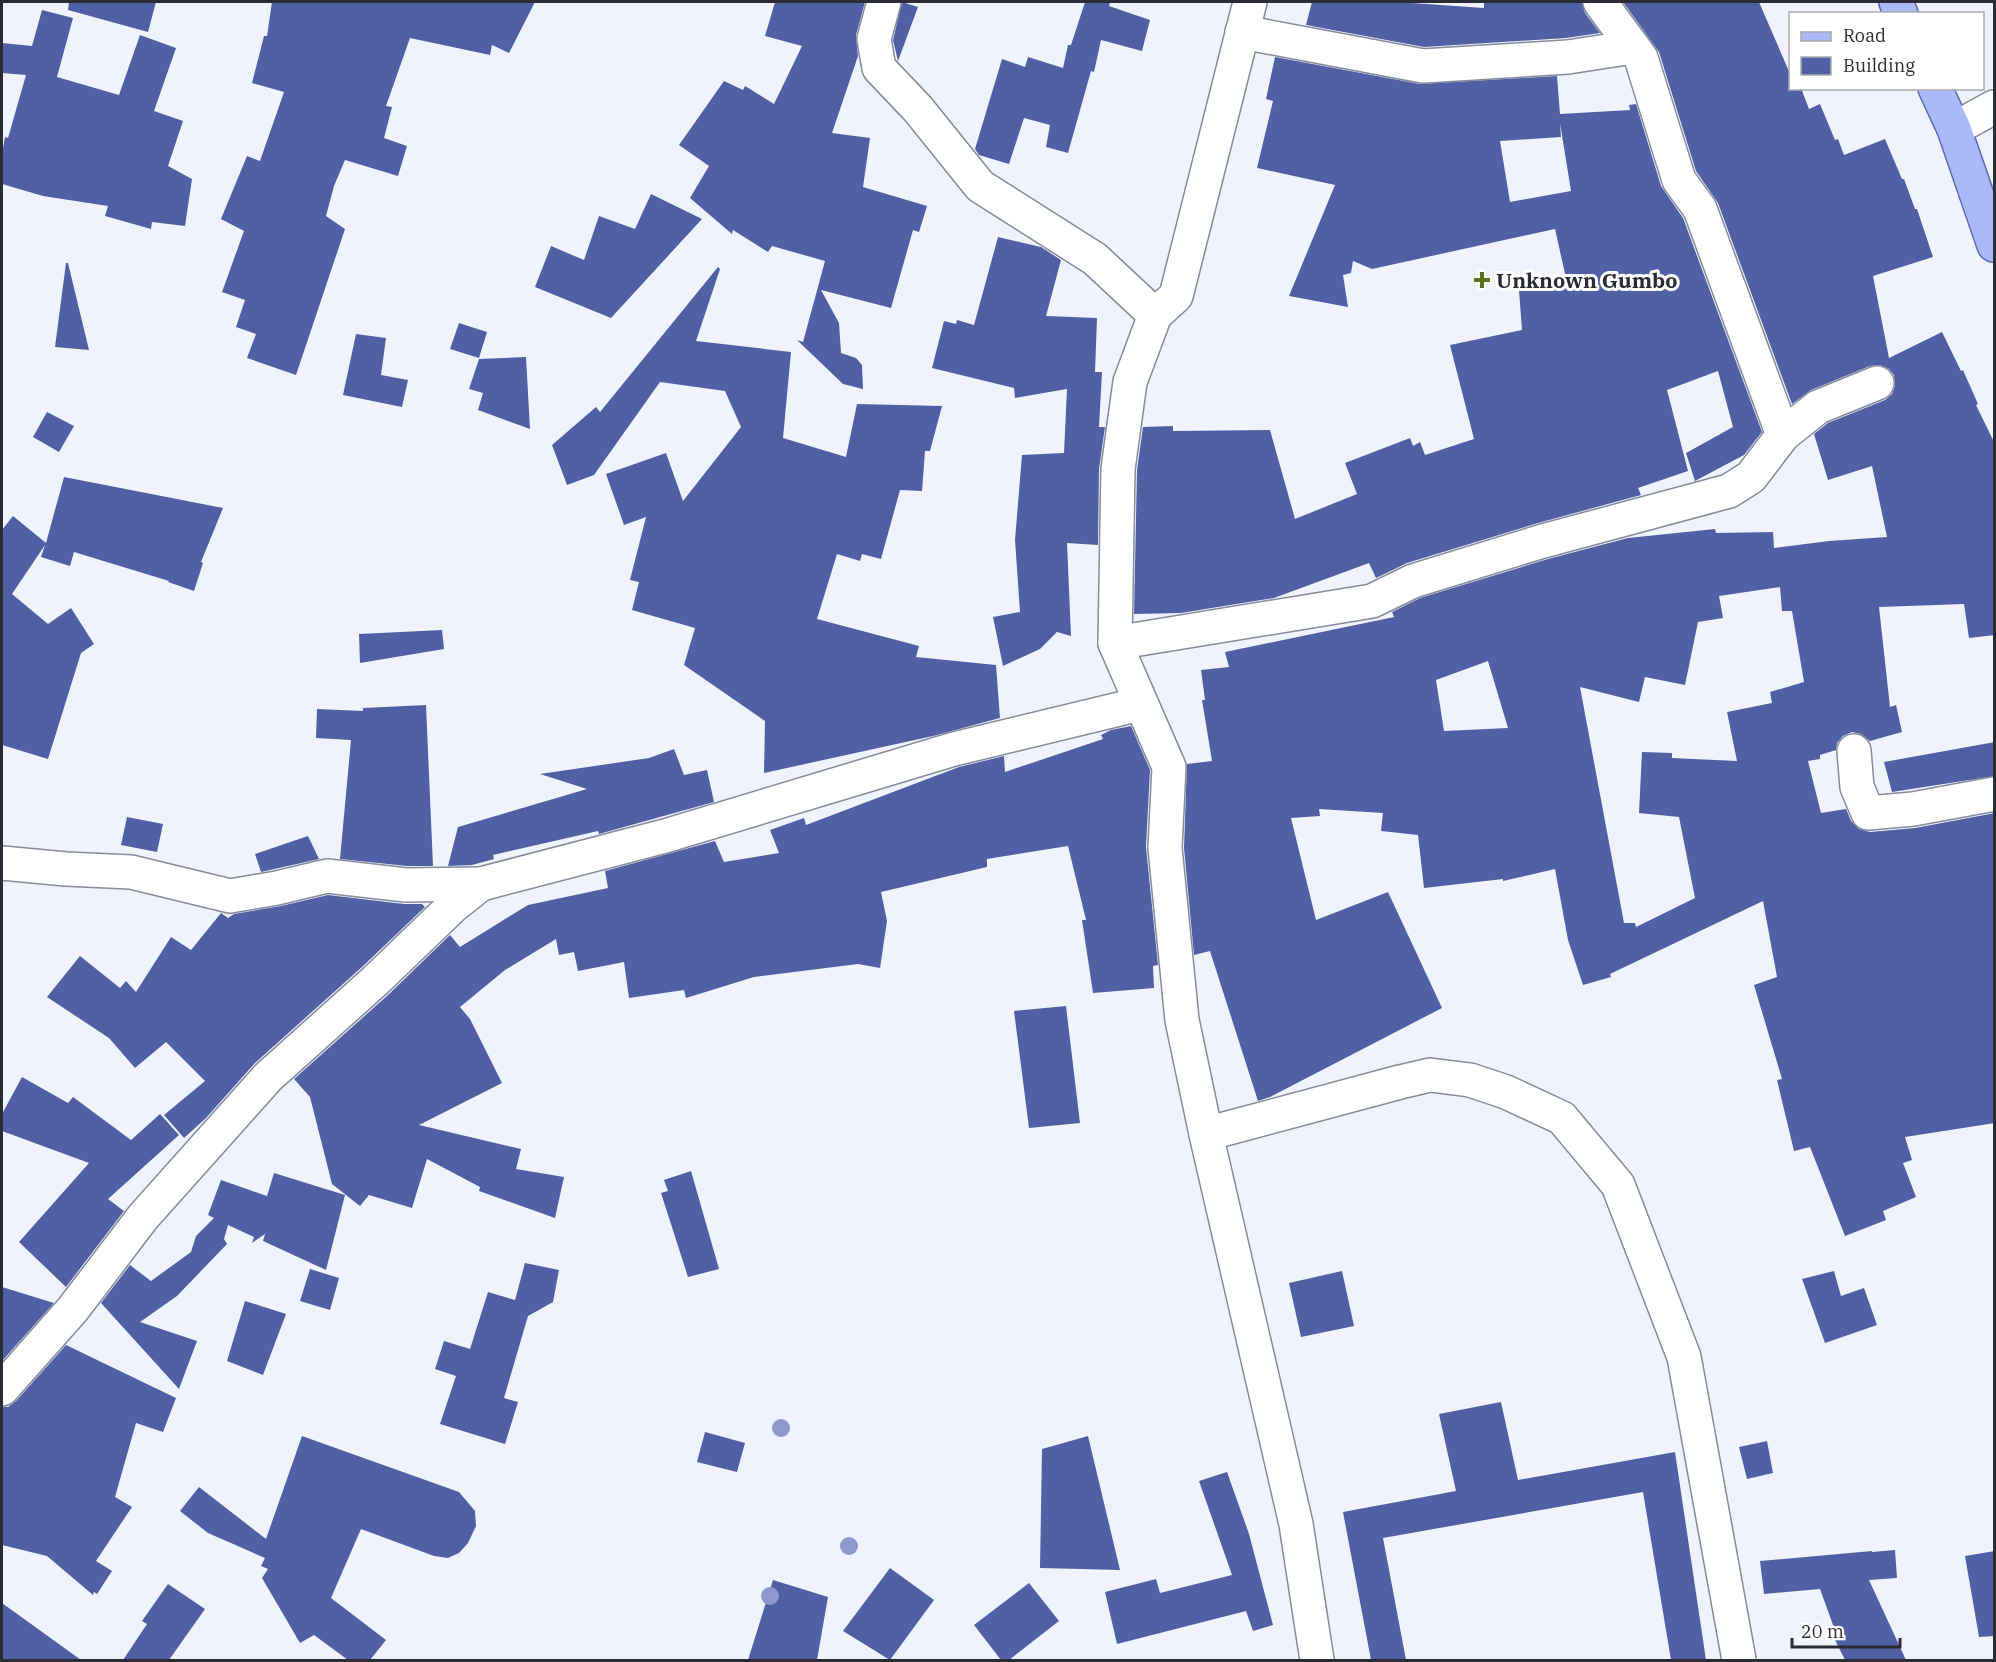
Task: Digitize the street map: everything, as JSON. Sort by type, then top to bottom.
[{"type":"main road","points":[[1936,90],[1954,129],[1995,245]]},
{"type":"street","points":[[884,2],[874,39],[879,68],[918,109],[980,186],[1095,259],[1155,315]]},
{"type":"street","points":[[1600,2],[1641,58],[1679,180],[1700,209],[1783,435]]},
{"type":"street","points":[[1317,1660],[1296,1524],[1182,1020],[1165,848],[1169,767],[1115,643],[1118,469],[1130,382],[1155,315],[1176,296],[1246,17],[1423,66],[1568,57],[1634,47]]},
{"type":"street","points":[[1954,129],[1995,107]]},
{"type":"street","points":[[1115,643],[1372,601],[1413,581],[1543,541],[1729,491],[1751,477],[1783,435],[1818,407],[1877,383]]},
{"type":"street","points":[[2,863],[66,870],[131,872],[230,896],[327,876],[406,885],[481,884],[665,836],[954,749],[1140,704]]},
{"type":"street","points":[[1854,751],[1857,787],[1868,813],[1913,809],[1995,794]]},
{"type":"street","points":[[2,1389],[73,1309],[143,1216],[268,1077],[375,981],[452,907],[481,884]]},
{"type":"street","points":[[1206,1134],[1430,1075],[1470,1080],[1506,1092],[1562,1118],[1618,1185],[1684,1357],[1739,1660]]},
{"type":"building","points":[[69,2],[156,2],[148,32],[68,10]]},
{"type":"building","points":[[272,2],[535,2],[509,53],[492,45],[490,55],[410,38],[386,106],[392,107],[384,138],[407,146],[398,176],[345,160],[334,186],[326,216],[345,229],[296,375],[247,358],[256,334],[236,327],[245,300],[222,292],[244,231],[221,219],[247,156],[260,161],[284,92],[252,83],[264,36],[267,36]]},
{"type":"building","points":[[775,2],[865,2],[856,35],[858,56],[832,133],[870,138],[863,187],[927,206],[919,232],[913,230],[891,308],[821,290],[839,323],[841,353],[856,358],[862,365],[863,389],[843,384],[797,340],[803,342],[825,261],[772,246],[768,252],[733,230],[732,234],[690,198],[709,166],[679,145],[724,81],[743,90],[745,86],[774,104],[802,46],[765,36]]},
{"type":"building","points":[[902,2],[918,7],[898,61],[893,40]]},
{"type":"building","points":[[1085,2],[1110,2],[1109,6],[1150,20],[1142,51],[1101,40],[1094,72],[1091,71],[1068,153],[1046,147],[1050,125],[1024,118],[1009,164],[979,155],[975,149],[1002,59],[1025,67],[1028,57],[1063,68],[1068,45],[1071,45]]},
{"type":"building","points":[[1312,2],[1398,2],[1484,8],[1484,2],[1582,2],[1585,13],[1600,33],[1566,38],[1424,47],[1306,25]]},
{"type":"building","points":[[1623,2],[1759,2],[1789,71],[1789,90],[1802,90],[1809,109],[1820,104],[1844,155],[1885,139],[1915,209],[1917,209],[1933,257],[1873,276],[1889,358],[1942,332],[1961,371],[1963,370],[1978,404],[1976,405],[1995,444],[1995,635],[1969,638],[1964,604],[1879,607],[1890,707],[1896,705],[1902,732],[1870,741],[1861,734],[1852,732],[1843,736],[1837,743],[1836,750],[1820,755],[1820,759],[1808,761],[1821,813],[1846,809],[1851,821],[1859,829],[1870,832],[1915,828],[1995,813],[1995,1123],[1905,1137],[1912,1160],[1903,1163],[1916,1197],[1883,1211],[1886,1220],[1845,1236],[1810,1147],[1794,1151],[1777,1080],[1782,1079],[1754,985],[1777,977],[1763,901],[1610,974],[1611,977],[1583,985],[1568,940],[1555,869],[1503,881],[1503,879],[1424,888],[1418,835],[1381,831],[1383,813],[1319,809],[1320,816],[1291,818],[1316,920],[1388,892],[1442,1008],[1270,1097],[1258,1101],[1210,951],[1194,955],[1184,848],[1187,764],[1212,761],[1202,700],[1205,700],[1201,670],[1229,667],[1225,652],[1394,617],[1392,612],[1420,598],[1548,559],[1628,538],[1715,529],[1716,533],[1773,532],[1774,548],[1887,537],[1872,466],[1828,480],[1814,434],[1828,423],[1885,400],[1892,394],[1895,386],[1894,375],[1889,369],[1880,365],[1870,366],[1811,390],[1792,404],[1718,203],[1696,171],[1659,52]],"holes":[[[1780,587],[1782,611],[1792,611],[1804,682],[1770,692],[1772,703],[1727,712],[1737,761],[1672,758],[1672,753],[1642,752],[1639,813],[1679,817],[1695,898],[1636,927],[1635,923],[1624,923],[1580,687],[1639,702],[1645,677],[1685,685],[1698,622],[1723,618],[1719,596]],[[1488,661],[1508,728],[1444,731],[1436,680]]]},
{"type":"building","points":[[42,10],[73,18],[57,77],[119,95],[140,35],[176,48],[154,111],[183,121],[168,166],[192,179],[185,226],[152,222],[151,229],[105,216],[108,206],[43,196],[2,184],[2,154],[5,137],[8,138],[26,75],[2,73],[2,43],[32,46]]},
{"type":"building","points":[[1275,57],[1420,84],[1557,76],[1560,114],[1630,110],[1629,105],[1636,104],[1661,186],[1683,218],[1762,432],[1744,455],[1695,481],[1686,453],[1733,427],[1718,371],[1667,390],[1688,471],[1638,488],[1641,495],[1538,523],[1407,563],[1376,578],[1369,563],[1274,598],[1181,613],[1134,614],[1137,470],[1143,427],[1173,426],[1173,431],[1270,430],[1295,519],[1357,494],[1345,463],[1410,438],[1413,446],[1420,442],[1425,455],[1474,439],[1450,345],[1522,330],[1519,290],[1568,287],[1555,229],[1372,269],[1353,261],[1351,273],[1343,275],[1348,307],[1289,296],[1335,185],[1257,168],[1273,101],[1266,99]],"holes":[[[1560,123],[1571,191],[1510,202],[1500,141],[1561,137]]]},
{"type":"building","points":[[651,194],[702,219],[611,318],[535,287],[551,246],[584,260],[599,216],[635,229]]},
{"type":"building","points":[[998,237],[1041,247],[1061,260],[1046,316],[1097,318],[1095,372],[1102,372],[1099,427],[1105,427],[1099,469],[1098,545],[1067,543],[1071,636],[1057,632],[1040,649],[1003,666],[993,617],[1020,612],[1015,540],[1022,455],[1064,453],[1067,389],[1015,398],[1014,388],[932,368],[944,321],[956,324],[957,320],[974,325]]},
{"type":"building","points":[[66,263],[68,263],[89,350],[55,347]]},
{"type":"building","points":[[718,267],[720,269],[696,341],[791,352],[783,438],[846,457],[857,404],[942,406],[930,451],[925,451],[922,491],[900,490],[881,559],[862,554],[860,561],[837,554],[817,619],[919,646],[916,657],[996,665],[1000,718],[933,736],[764,773],[765,721],[684,665],[695,628],[632,610],[639,582],[630,580],[646,517],[624,525],[606,474],[666,453],[683,501],[741,427],[725,391],[660,382],[594,475],[567,485],[552,445],[596,407],[600,412]]},
{"type":"building","points":[[459,323],[487,332],[479,358],[450,349]]},
{"type":"building","points":[[356,334],[386,338],[381,375],[408,380],[402,407],[343,395]]},
{"type":"building","points":[[526,357],[530,429],[478,410],[483,393],[469,389],[479,359]]},
{"type":"building","points":[[47,412],[74,426],[59,452],[33,437]]},
{"type":"building","points":[[64,477],[223,508],[201,562],[203,563],[194,591],[74,552],[70,566],[41,557],[45,545],[12,594],[48,624],[71,608],[94,644],[81,653],[48,759],[2,745],[2,530],[13,516],[46,543]]},
{"type":"building","points":[[442,630],[444,649],[360,663],[359,634]]},
{"type":"building","points":[[426,705],[433,866],[407,866],[340,859],[351,740],[316,738],[317,709],[363,711],[363,708]]},
{"type":"building","points":[[1131,726],[1150,770],[1146,847],[1158,965],[1153,966],[1154,988],[1093,993],[1082,920],[1086,920],[1068,846],[987,859],[987,867],[881,892],[887,921],[880,968],[858,964],[754,977],[686,998],[684,990],[629,998],[624,962],[578,971],[574,952],[559,955],[556,939],[505,970],[460,1007],[470,1019],[502,1083],[419,1125],[521,1149],[516,1169],[564,1177],[555,1218],[479,1191],[480,1187],[427,1159],[412,1208],[369,1195],[360,1206],[332,1184],[310,1097],[294,1079],[388,995],[450,935],[460,947],[528,905],[608,888],[605,871],[715,841],[724,862],[779,853],[770,830],[804,818],[806,825],[959,767],[1004,756],[1005,772],[1103,739],[1101,735],[1111,730]]},
{"type":"building","points":[[1995,742],[1995,776],[1892,792],[1884,762]]},
{"type":"building","points":[[674,749],[684,775],[707,770],[714,802],[599,834],[598,831],[493,855],[494,859],[472,865],[448,866],[458,827],[587,789],[540,774],[649,758]]},
{"type":"building","points":[[127,817],[163,824],[157,852],[121,845]]},
{"type":"building","points":[[308,836],[319,859],[261,872],[255,854]]},
{"type":"building","points":[[328,895],[422,904],[425,907],[255,1063],[206,1118],[184,1138],[164,1115],[205,1081],[166,1042],[135,1068],[109,1038],[47,997],[80,956],[120,988],[126,981],[136,992],[171,937],[191,950],[221,913],[228,918],[234,914]]},
{"type":"building","points":[[1066,1006],[1080,1123],[1029,1128],[1014,1011]]},
{"type":"building","points":[[22,1077],[68,1103],[73,1097],[131,1140],[160,1114],[179,1135],[108,1199],[124,1211],[66,1287],[19,1242],[89,1163],[2,1131],[2,1114]]},
{"type":"building","points":[[691,1171],[719,1269],[688,1277],[661,1193],[668,1191],[664,1180]]},
{"type":"building","points":[[274,1173],[345,1195],[326,1270],[263,1241],[265,1234],[252,1243],[254,1237],[228,1225],[224,1239],[227,1244],[177,1296],[140,1322],[197,1341],[179,1389],[101,1303],[130,1265],[151,1281],[191,1252],[196,1236],[214,1218],[208,1215],[221,1180],[267,1196]]},
{"type":"building","points":[[525,1263],[559,1270],[553,1302],[528,1316],[504,1398],[518,1402],[505,1444],[440,1424],[456,1376],[435,1369],[444,1341],[470,1349],[488,1292],[515,1300]]},
{"type":"building","points":[[310,1269],[339,1278],[330,1310],[300,1301]]},
{"type":"building","points":[[1342,1271],[1354,1326],[1301,1337],[1289,1283]]},
{"type":"building","points":[[1834,1271],[1841,1296],[1864,1288],[1877,1325],[1825,1343],[1802,1279]]},
{"type":"building","points":[[2,1287],[54,1303],[2,1361]]},
{"type":"building","points":[[245,1301],[286,1314],[263,1375],[227,1361]]},
{"type":"building","points":[[66,1345],[176,1398],[163,1432],[136,1423],[115,1497],[132,1507],[96,1561],[112,1571],[97,1594],[94,1592],[93,1595],[47,1556],[2,1545],[2,1407],[8,1407],[16,1401]]},
{"type":"building","points":[[1501,1402],[1518,1480],[1675,1452],[1706,1660],[1671,1660],[1643,1492],[1383,1538],[1406,1660],[1371,1660],[1343,1512],[1456,1491],[1439,1414]]},
{"type":"building","points":[[705,1432],[745,1443],[737,1472],[697,1462]]},
{"type":"building","points":[[302,1436],[459,1492],[475,1511],[476,1526],[468,1543],[459,1553],[448,1558],[434,1556],[361,1529],[331,1598],[386,1640],[370,1660],[348,1660],[314,1635],[300,1643],[262,1578],[268,1569],[261,1566],[265,1558],[208,1533],[180,1511],[199,1487],[266,1539]]},
{"type":"building","points":[[1088,1436],[1120,1570],[1040,1568],[1042,1449]]},
{"type":"building","points":[[1767,1441],[1773,1473],[1747,1479],[1739,1447]]},
{"type":"building","points":[[1227,1472],[1249,1534],[1273,1625],[1253,1631],[1246,1611],[1117,1644],[1105,1592],[1156,1579],[1160,1593],[1232,1575],[1199,1481]]},
{"type":"building","points":[[1895,1550],[1897,1578],[1869,1580],[1906,1660],[1845,1660],[1834,1638],[1837,1636],[1820,1589],[1764,1594],[1760,1561]]},
{"type":"building","points":[[1995,1551],[1995,1636],[1979,1637],[1965,1556]]},
{"type":"building","points":[[890,1568],[934,1600],[890,1660],[843,1631]]},
{"type":"building","points":[[773,1580],[828,1597],[817,1660],[748,1660]]},
{"type":"building","points":[[1029,1583],[1059,1621],[1009,1660],[1001,1660],[974,1625]]},
{"type":"building","points":[[168,1584],[205,1609],[169,1660],[123,1660],[147,1624],[142,1621]]},
{"type":"building","points":[[2,1603],[81,1660],[2,1660]]},
{"type":"place","name":"Unknown Gumbo","points":[[1482,280]]}]
